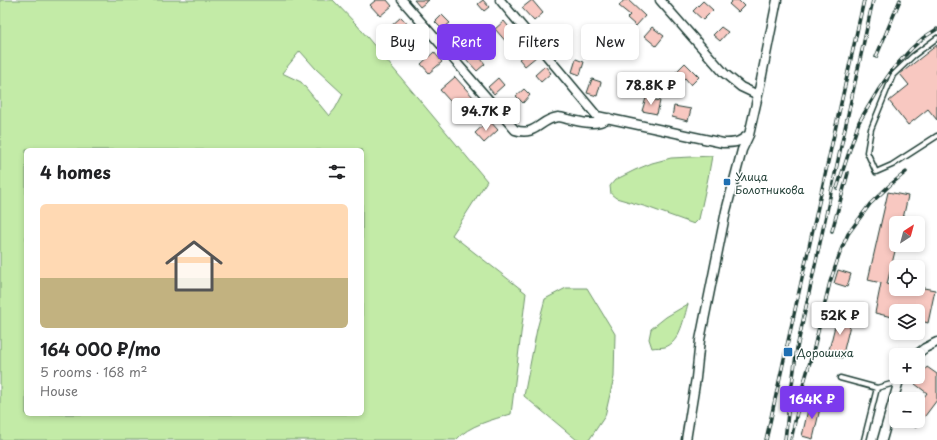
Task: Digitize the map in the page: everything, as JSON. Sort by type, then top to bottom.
[{"type":"street","points":[[402,0],[515,130],[521,132],[531,131],[558,117],[592,124],[609,118]]},
{"type":"street","points":[[500,0],[597,116],[723,143],[734,143],[749,135]]},
{"type":"street","points":[[660,0],[724,73],[741,87],[758,95]]},
{"type":"street","points":[[686,440],[696,378],[700,340],[726,211],[742,150],[749,135],[777,0]]},
{"type":"street","points":[[925,348],[937,342]]},
{"type":"street","points":[[882,440],[898,384]]},
{"type":"lane","points":[[937,38],[913,56],[893,75],[871,129],[867,152],[876,172],[892,165],[937,136]]},
{"type":"lane","points":[[840,378],[877,388],[889,384]]},
{"type":"lane","points":[[864,440],[877,388]]},
{"type":"green space","points":[[0,0],[333,0],[376,48],[376,60],[386,60],[487,181],[452,235],[526,293],[511,414],[474,427],[456,440],[0,440]],"holes":[[[300,51],[316,69],[343,94],[335,109],[329,116],[301,82],[282,73]]]},
{"type":"green space","points":[[712,156],[699,219],[694,224],[647,207],[616,198],[611,194],[610,186],[615,180],[652,163],[671,158]]},
{"type":"green space","points":[[566,288],[587,288],[615,334],[614,377],[605,416],[589,440],[577,440],[524,396],[537,329],[545,299]]},
{"type":"green space","points":[[688,304],[681,329],[670,345],[652,348],[649,339],[651,329],[666,317]]},
{"type":"building","points":[[376,0],[387,0],[392,6],[380,16],[370,5]]},
{"type":"building","points":[[414,0],[429,0],[420,7]]},
{"type":"building","points":[[483,0],[489,7],[484,11],[478,4]]},
{"type":"building","points":[[532,0],[543,13],[534,21],[522,8]]},
{"type":"building","points":[[624,0],[628,0],[645,16],[638,24],[634,24],[627,18],[630,15],[619,6]]},
{"type":"building","points":[[733,0],[738,0],[744,6],[738,12],[729,4]]},
{"type":"building","points":[[703,1],[713,10],[703,20],[693,11]]},
{"type":"building","points":[[442,15],[450,23],[437,24],[435,22]]},
{"type":"building","points":[[401,17],[407,24],[393,24]]},
{"type":"building","points":[[504,21],[506,24],[504,24],[504,39],[496,30],[496,28]]},
{"type":"building","points":[[652,27],[664,36],[656,46],[644,36]]},
{"type":"building","points":[[721,27],[728,32],[720,41],[713,35]]},
{"type":"building","points":[[937,45],[937,120],[928,109],[908,125],[889,101],[909,85],[900,74]]},
{"type":"building","points":[[434,52],[437,56],[437,60],[440,60],[442,62],[429,73],[421,64],[425,60],[429,60],[429,57]]},
{"type":"building","points":[[576,59],[584,62],[580,75],[572,72]]},
{"type":"building","points":[[467,60],[482,60],[485,64],[477,71]]},
{"type":"building","points":[[520,60],[532,60],[525,66]]},
{"type":"building","points":[[685,63],[699,77],[691,85],[685,78],[683,80],[676,72]]},
{"type":"building","points":[[545,66],[551,73],[541,82],[535,75]]},
{"type":"building","points":[[455,77],[474,98],[459,111],[440,90]]},
{"type":"building","points":[[498,78],[504,85],[494,94],[488,87]]},
{"type":"building","points":[[592,79],[601,82],[597,96],[587,93]]},
{"type":"building","points":[[524,89],[530,95],[523,103],[516,96]]},
{"type":"building","points":[[646,98],[660,101],[657,114],[642,111]]},
{"type":"building","points":[[674,106],[691,109],[688,121],[672,117]]},
{"type":"building","points":[[489,120],[498,130],[484,143],[475,133]]},
{"type":"building","points":[[888,192],[908,196],[904,216],[889,216],[889,252],[895,252],[893,260],[889,260],[889,276],[887,284],[889,284],[889,296],[925,296],[925,288],[935,290],[928,323],[925,322],[925,304],[889,304],[889,316],[875,313],[881,283],[868,280]]},
{"type":"building","points":[[838,270],[851,274],[847,287],[834,283]]},
{"type":"building","points":[[838,314],[852,317],[842,358],[828,354]]},
{"type":"building","points":[[927,367],[937,374],[937,400],[925,416],[925,396],[927,393],[915,384],[925,384],[925,370]]},
{"type":"building","points":[[810,401],[821,404],[813,439],[802,436]]},
{"type":"railway","points":[[766,440],[864,0]]},
{"type":"railway","points":[[785,440],[797,348],[873,0]]},
{"type":"railway","points":[[876,57],[900,0]]},
{"type":"railway","points":[[837,188],[859,122],[879,89],[893,69],[911,49],[923,38],[937,29]]},
{"type":"railway","points":[[791,440],[802,389],[813,352],[830,282],[841,250],[848,234],[870,204],[906,172]]},
{"type":"railway","points":[[832,231],[848,173]]},
{"type":"place","name":"Улица Болотникова","points":[[727,182]]},
{"type":"place","name":"Дорошиха","points":[[788,352]]}]
